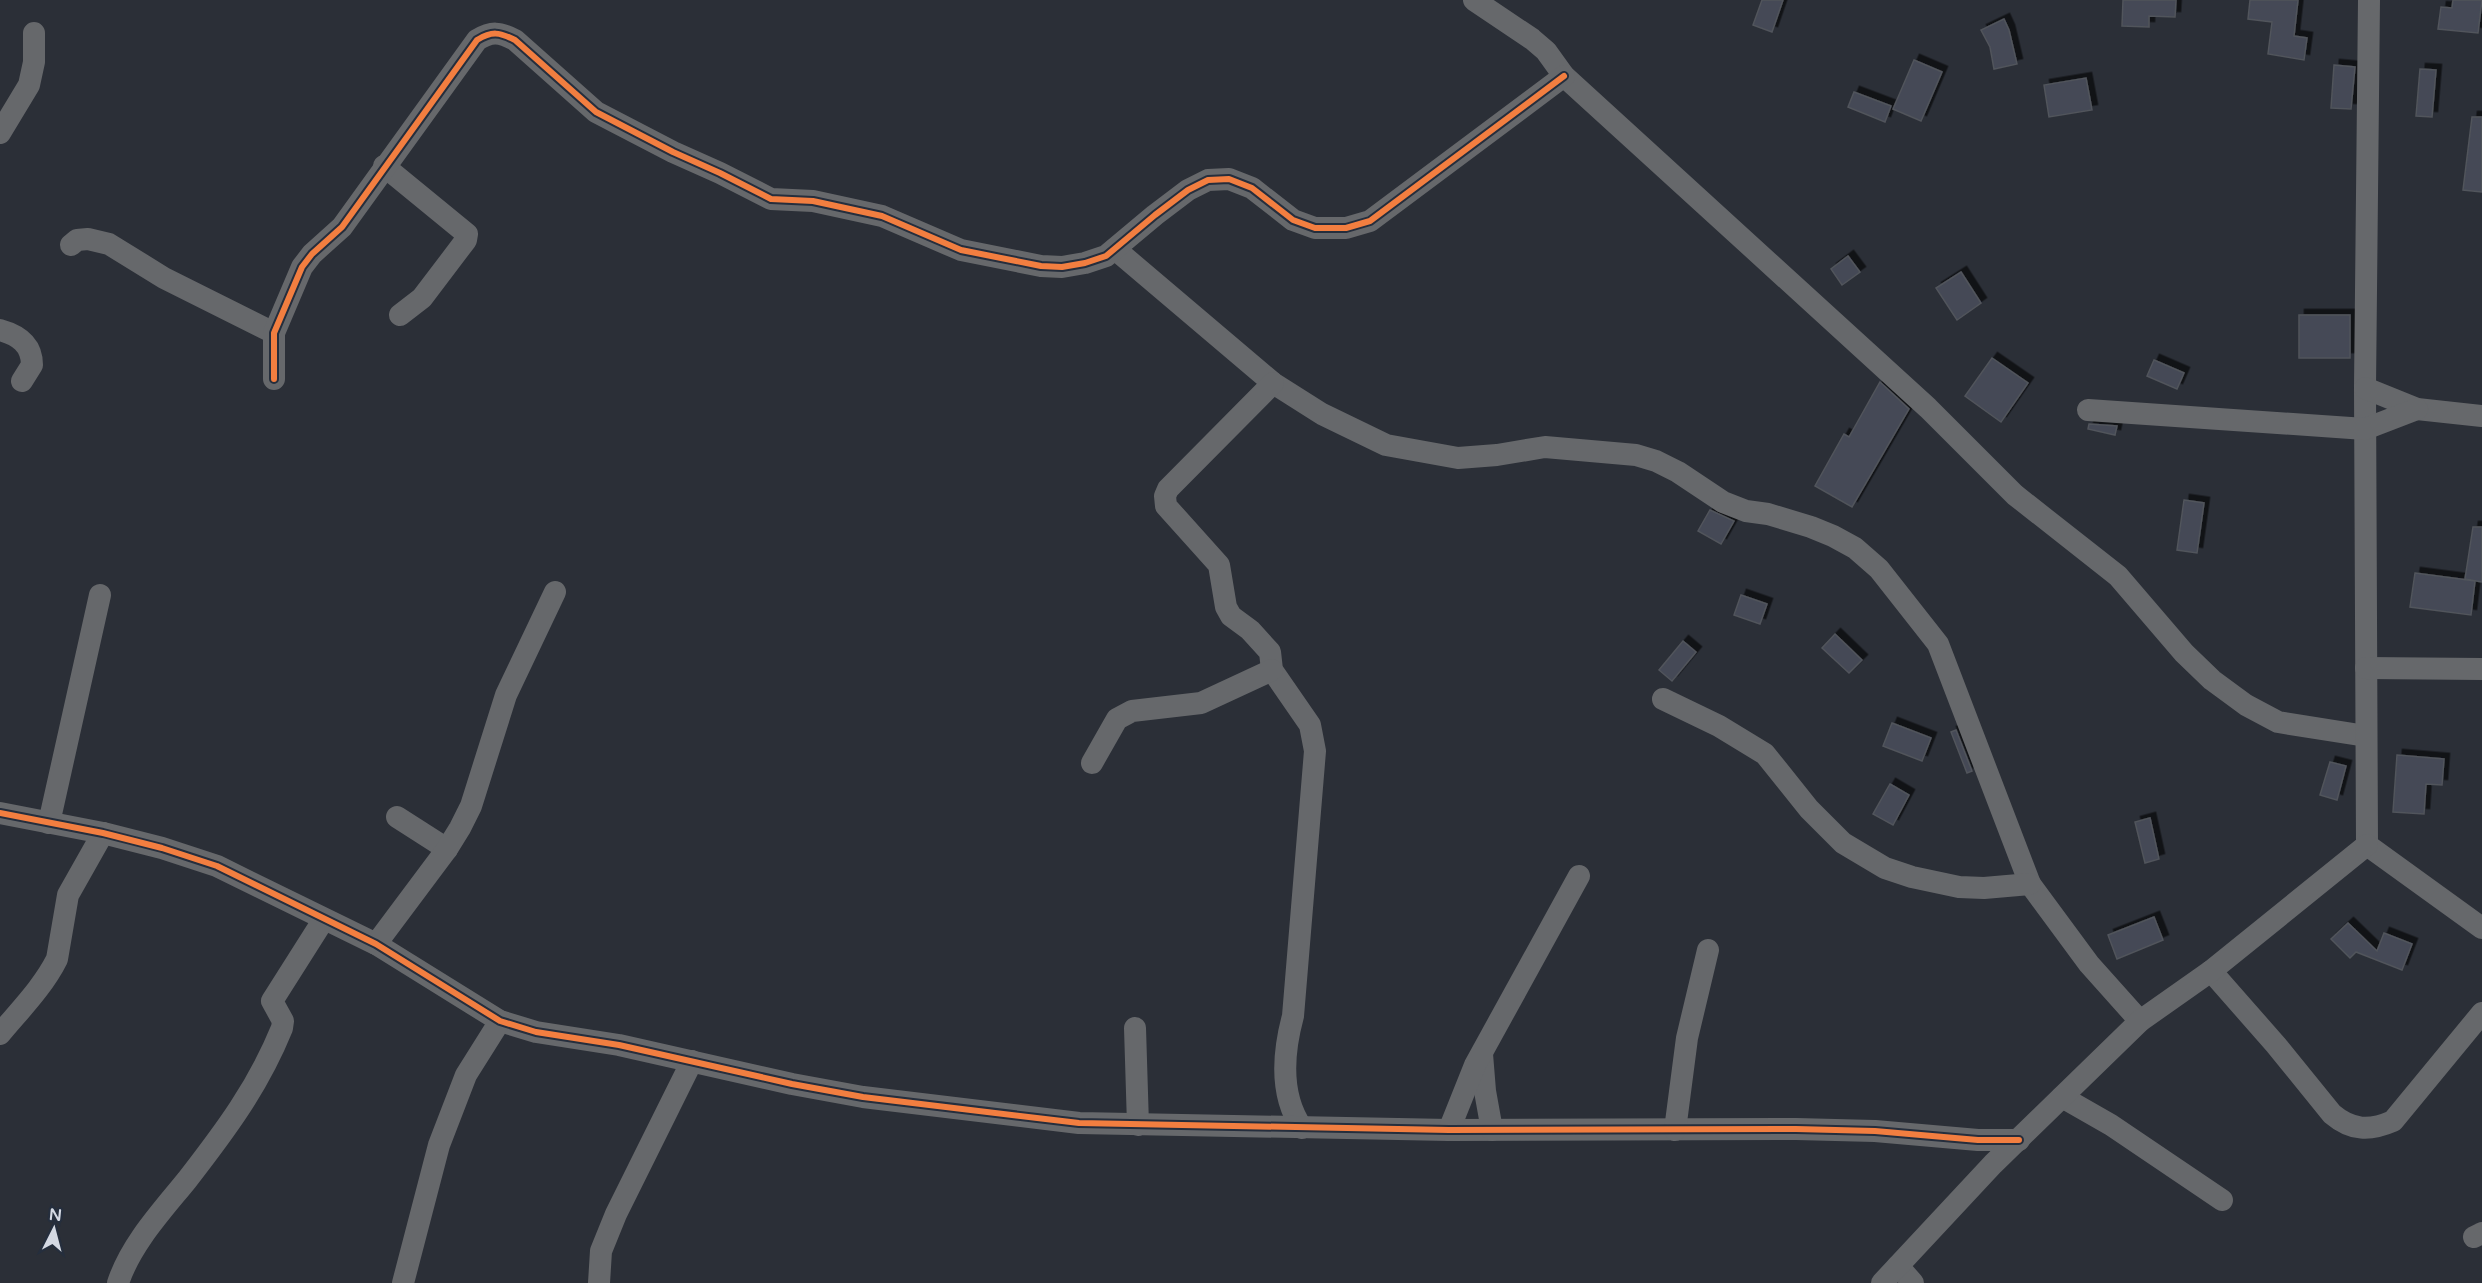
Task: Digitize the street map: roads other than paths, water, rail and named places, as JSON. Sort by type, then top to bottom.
[{"type":"street","points":[[1474,0],[1546,51],[1564,76],[1928,408],[2015,495],[2118,576],[2184,653],[2212,680],[2247,705],[2278,722],[2366,736]]},
{"type":"street","points":[[2367,845],[2365,388],[2369,0]]},
{"type":"street","points":[[0,133],[29,85],[34,62],[34,33]]},
{"type":"street","points":[[273,379],[274,333],[302,267],[312,254],[342,227],[477,40],[488,33],[500,33],[514,40],[596,112],[771,199],[813,201],[882,216],[962,250],[1041,266],[1062,267],[1106,256],[1188,190],[1208,180],[1229,179],[1252,188],[1293,220],[1315,228],[1346,228],[1370,221],[1564,76]]},
{"type":"street","points":[[384,166],[467,234],[466,240],[422,298],[400,315]]},
{"type":"street","points":[[70,245],[77,240],[88,239],[110,244],[165,278],[274,333]]},
{"type":"street","points":[[1114,249],[1272,383],[1322,414],[1386,445],[1409,451],[1458,458],[1476,458],[1545,447],[1636,455],[1656,461],[1678,472],[1722,502],[1746,511],[1768,514],[1811,527],[1854,548],[1879,569],[1938,644],[2030,884],[2089,964],[2140,1021]]},
{"type":"street","points":[[0,330],[23,339],[29,348],[32,365],[22,381]]},
{"type":"street","points":[[1272,383],[1168,489],[1165,496],[1166,506],[1219,565],[1226,607],[1231,616],[1250,630],[1270,652],[1272,670],[1310,725],[1315,751],[1293,1016],[1285,1045],[1288,1096],[1293,1115],[1302,1128]]},
{"type":"street","points":[[2365,388],[2417,409],[2482,416]]},
{"type":"street","points":[[2088,410],[2365,429],[2417,409]]},
{"type":"street","points":[[375,944],[447,849],[471,806],[506,695],[555,592]]},
{"type":"street","points":[[49,823],[100,595]]},
{"type":"street","points":[[2366,668],[2482,669]]},
{"type":"street","points":[[1092,763],[1117,719],[1123,714],[1201,703],[1272,670]]},
{"type":"street","points":[[1663,699],[1719,726],[1765,754],[1809,809],[1843,843],[1885,868],[1923,880],[1959,887],[1984,888],[2030,884]]},
{"type":"street","points":[[0,813],[103,833],[162,848],[217,866],[375,944],[500,1021],[536,1032],[619,1045],[792,1084],[863,1097],[1079,1123],[1449,1130],[1853,1131],[1966,1139],[2019,1140]]},
{"type":"street","points":[[397,817],[447,849]]},
{"type":"street","points":[[0,1034],[34,995],[53,967],[57,959],[68,895],[103,833]]},
{"type":"street","points":[[2367,845],[2482,928]]},
{"type":"street","points":[[1882,1283],[1993,1164],[2140,1021],[2211,971],[2367,845]]},
{"type":"street","points":[[1449,1130],[1467,1080],[1579,876]]},
{"type":"street","points":[[118,1283],[137,1244],[214,1145],[251,1093],[282,1028],[283,1021],[272,1001],[324,919]]},
{"type":"street","points":[[1675,1130],[1686,1038],[1708,950]]},
{"type":"street","points":[[2211,971],[2276,1045],[2332,1114],[2343,1123],[2357,1128],[2376,1128],[2393,1121],[2482,1013]]},
{"type":"street","points":[[403,1283],[439,1145],[466,1075],[500,1021]]},
{"type":"street","points":[[1136,1028],[1138,1125]]},
{"type":"street","points":[[1482,1054],[1485,1091],[1492,1130]]},
{"type":"street","points":[[599,1283],[601,1251],[616,1214],[692,1061]]},
{"type":"street","points":[[2062,1097],[2111,1125],[2222,1200]]},
{"type":"street","points":[[1898,1266],[1913,1283]]}]
